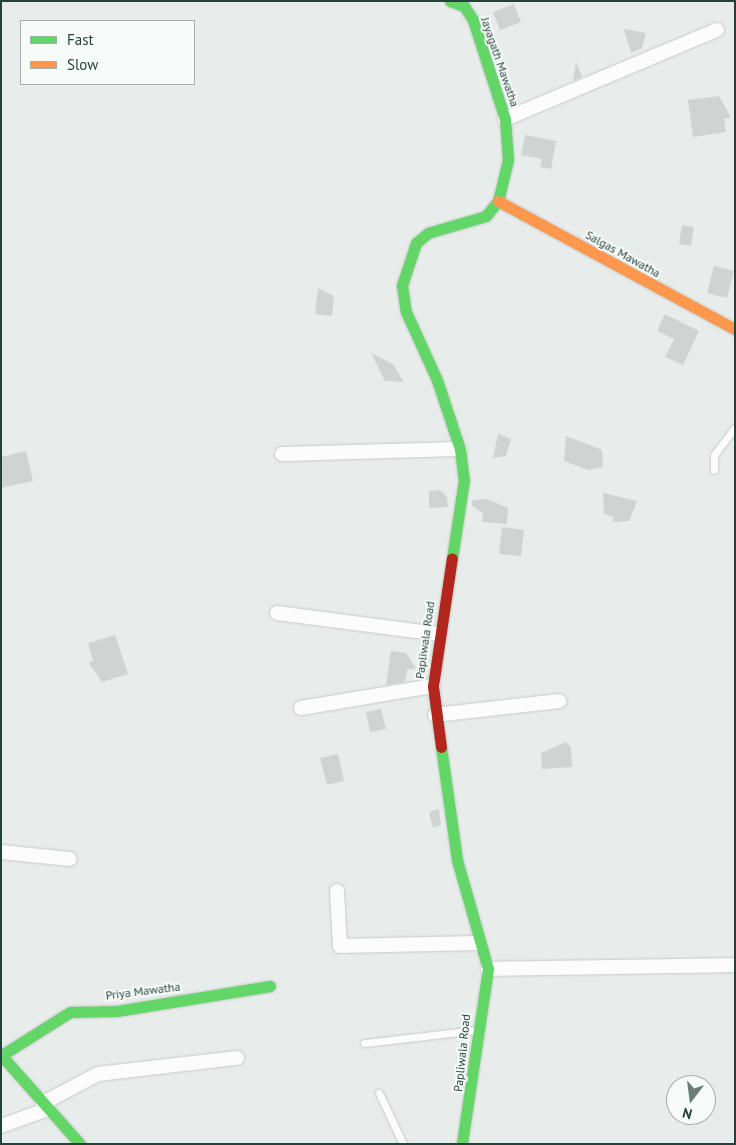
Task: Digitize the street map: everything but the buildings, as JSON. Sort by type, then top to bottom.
[{"type":"street","name":"Jayagath Mawatha","points":[[463,3],[473,20],[505,119],[508,160],[498,201]]},
{"type":"street","points":[[505,119],[717,30]]},
{"type":"street","name":"Salgas Mawatha","points":[[498,201],[735,329]]},
{"type":"street","name":"Papliwala Road","points":[[464,1143],[477,1030],[488,969],[478,943],[457,860],[435,715],[433,686],[438,634],[461,515],[464,480],[460,449],[437,380],[406,312],[402,285],[416,243],[428,233],[478,220],[498,201]]},
{"type":"street","points":[[282,454],[460,449]]},
{"type":"street","points":[[277,614],[438,634]]},
{"type":"street","points":[[301,708],[433,686]]},
{"type":"street","points":[[435,715],[559,700]]},
{"type":"street","points":[[1,852],[70,859]]},
{"type":"street","points":[[337,891],[340,946],[478,943]]},
{"type":"street","points":[[488,969],[735,965]]},
{"type":"street","name":"Priya Mawatha","points":[[1,1055],[70,1012],[117,1011],[270,986]]},
{"type":"street","points":[[1,1055],[80,1144]]},
{"type":"street","points":[[1,1126],[46,1106],[98,1074],[236,1058]]},
{"type":"lane","points":[[714,470],[714,455],[735,427]]},
{"type":"lane","points":[[364,1043],[477,1030]]},
{"type":"lane","points":[[379,1093],[403,1144]]},
{"type":"traffic: fast","points":[[450,1],[464,6],[473,20],[505,119],[508,160],[498,201],[486,216],[428,233],[416,243],[402,285],[406,312],[437,380],[460,449],[464,480],[452,558]]},
{"type":"traffic: fast","points":[[441,747],[457,860],[488,969],[462,1144]]},
{"type":"traffic: fast","points":[[2,1055],[70,1012],[117,1011],[270,986]]},
{"type":"traffic: fast","points":[[1,1055],[80,1144]]},
{"type":"traffic: slow","points":[[498,201],[735,329]]},
{"type":"traffic: jam","points":[[441,747],[433,686],[452,558]]}]
